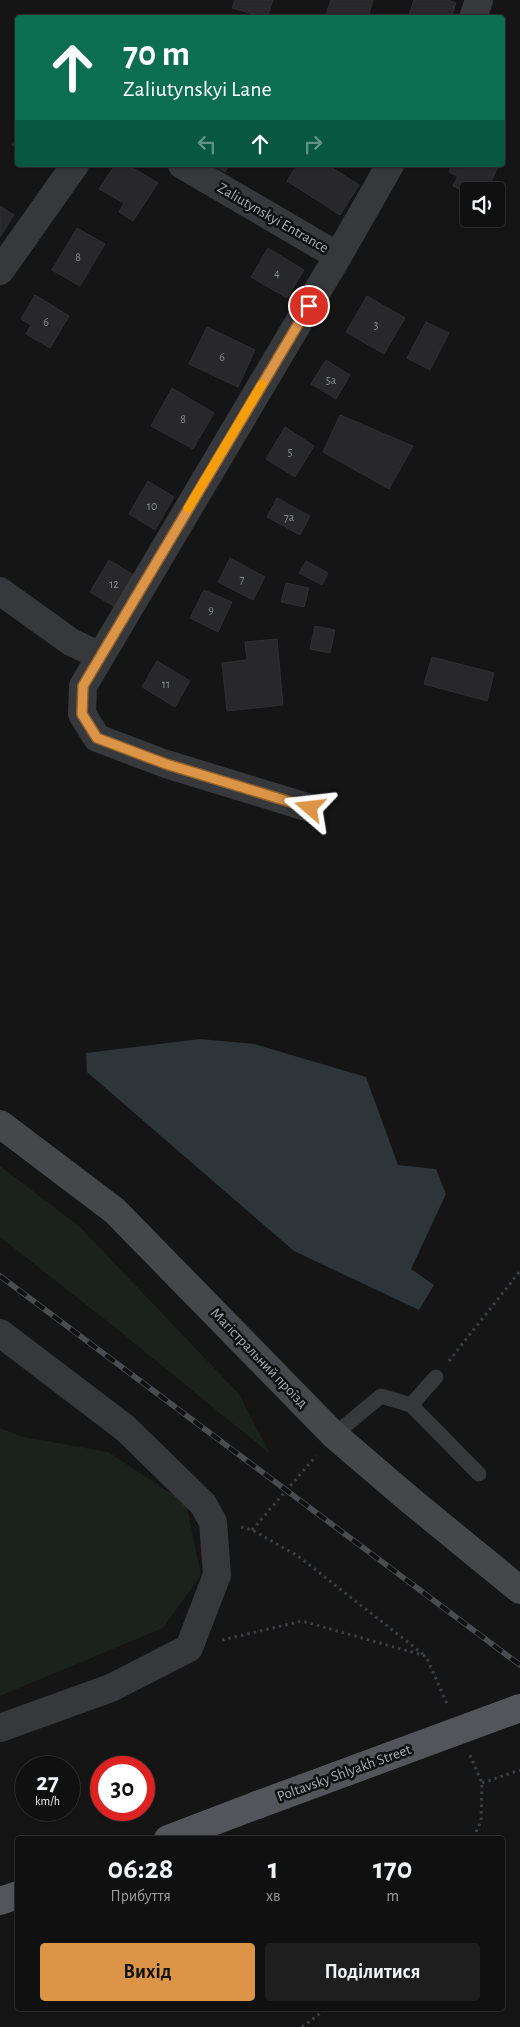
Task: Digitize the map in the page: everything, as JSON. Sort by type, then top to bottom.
[{"type":"main road","name":"Магістральний проїзд","points":[[0,1124],[115,1211],[334,1435],[520,1590]]},
{"type":"main road","name":"Poltavsky Shlyakh Street","points":[[176,1836],[520,1708]]},
{"type":"main road","points":[[0,1901],[15,1896]]},
{"type":"street","points":[[474,15],[479,0]]},
{"type":"street","points":[[0,271],[74,167]]},
{"type":"street","name":"Zaliutynskyi Entrance","points":[[185,167],[338,256]]},
{"type":"street","points":[[310,808],[166,764],[97,738],[82,714],[83,686],[389,167]]},
{"type":"street","points":[[0,591],[71,642],[100,656]]},
{"type":"street","points":[[0,1334],[125,1428],[203,1504],[213,1522],[217,1575],[189,1648],[111,1688],[0,1728]]},
{"type":"lane","points":[[411,1405],[436,1377]]},
{"type":"lane","points":[[334,1435],[381,1396],[411,1405],[479,1474]]},
{"type":"path","points":[[436,1377],[520,1271]]},
{"type":"path","points":[[252,1530],[334,1435]]},
{"type":"path","points":[[213,1522],[252,1530],[298,1556],[426,1656],[449,1708]]},
{"type":"path","points":[[189,1648],[302,1621],[426,1656]]},
{"type":"path","points":[[468,1752],[482,1783],[481,1821],[474,1836]]},
{"type":"path","points":[[482,1783],[520,1770]]},
{"type":"path","points":[[302,2027],[323,2011]]},
{"type":"shaded area","points":[[200,1039],[254,1044],[366,1077],[398,1165],[436,1169],[446,1194],[411,1269],[434,1285],[419,1310],[294,1251],[87,1072],[86,1053]]},
{"type":"shaded area","points":[[0,1166],[80,1227],[239,1394],[270,1454],[122,1333],[0,1237]]},
{"type":"shaded area","points":[[0,1428],[23,1437],[108,1452],[186,1503],[201,1575],[163,1628],[0,1696]]},
{"type":"building","points":[[235,0],[273,0],[268,15],[256,15],[232,8]]},
{"type":"building","points":[[331,0],[373,0],[369,15],[326,14]]},
{"type":"building","points":[[414,0],[448,0],[456,3],[452,15],[409,15]]},
{"type":"building","points":[[114,167],[131,167],[158,183],[133,221],[119,212],[124,203],[99,189]]},
{"type":"building","points":[[216,167],[228,167],[225,172]]},
{"type":"building","points":[[296,167],[331,167],[359,185],[340,215],[287,181]]},
{"type":"building","points":[[451,167],[498,167],[491,182],[460,182],[460,190],[453,186],[458,176],[449,172]]},
{"type":"building","points":[[0,206],[14,215],[0,237]]},
{"type":"building","points":[[77,228],[105,244],[80,286],[52,270]]},
{"type":"building","points":[[268,248],[304,270],[287,298],[251,277]]},
{"type":"building","points":[[35,295],[69,316],[50,348],[26,334],[31,325],[21,319]]},
{"type":"building","points":[[367,296],[405,318],[384,354],[346,332]]},
{"type":"building","points":[[426,322],[449,333],[430,370],[407,358]]},
{"type":"building","points":[[207,327],[255,350],[238,387],[189,364]]},
{"type":"building","points":[[326,360],[350,375],[336,399],[311,384]]},
{"type":"building","points":[[172,388],[214,413],[193,449],[151,426]]},
{"type":"building","points":[[340,415],[413,446],[389,489],[323,452]]},
{"type":"building","points":[[285,427],[314,446],[295,477],[266,459]]},
{"type":"building","points":[[148,481],[174,497],[155,530],[129,514]]},
{"type":"building","points":[[277,498],[310,516],[300,535],[267,517]]},
{"type":"building","points":[[230,558],[265,577],[253,600],[218,582]]},
{"type":"building","points":[[109,560],[137,577],[118,609],[90,592]]},
{"type":"building","points":[[306,561],[328,573],[322,585],[299,573]]},
{"type":"building","points":[[286,583],[309,588],[304,607],[281,602]]},
{"type":"building","points":[[204,590],[232,602],[218,632],[190,618]]},
{"type":"building","points":[[315,626],[335,630],[330,653],[310,649]]},
{"type":"building","points":[[277,639],[283,705],[227,711],[222,663],[247,660],[245,642]]},
{"type":"building","points":[[432,657],[494,673],[487,701],[424,684]]},
{"type":"building","points":[[157,661],[190,681],[175,707],[142,687]]},
{"type":"railway","points":[[0,1276],[520,1665]]},
{"type":"slow traffic","points":[[188,508],[262,384]]},
{"type":"route","points":[[309,306],[83,686],[82,714],[97,738],[166,764],[310,808]]}]
